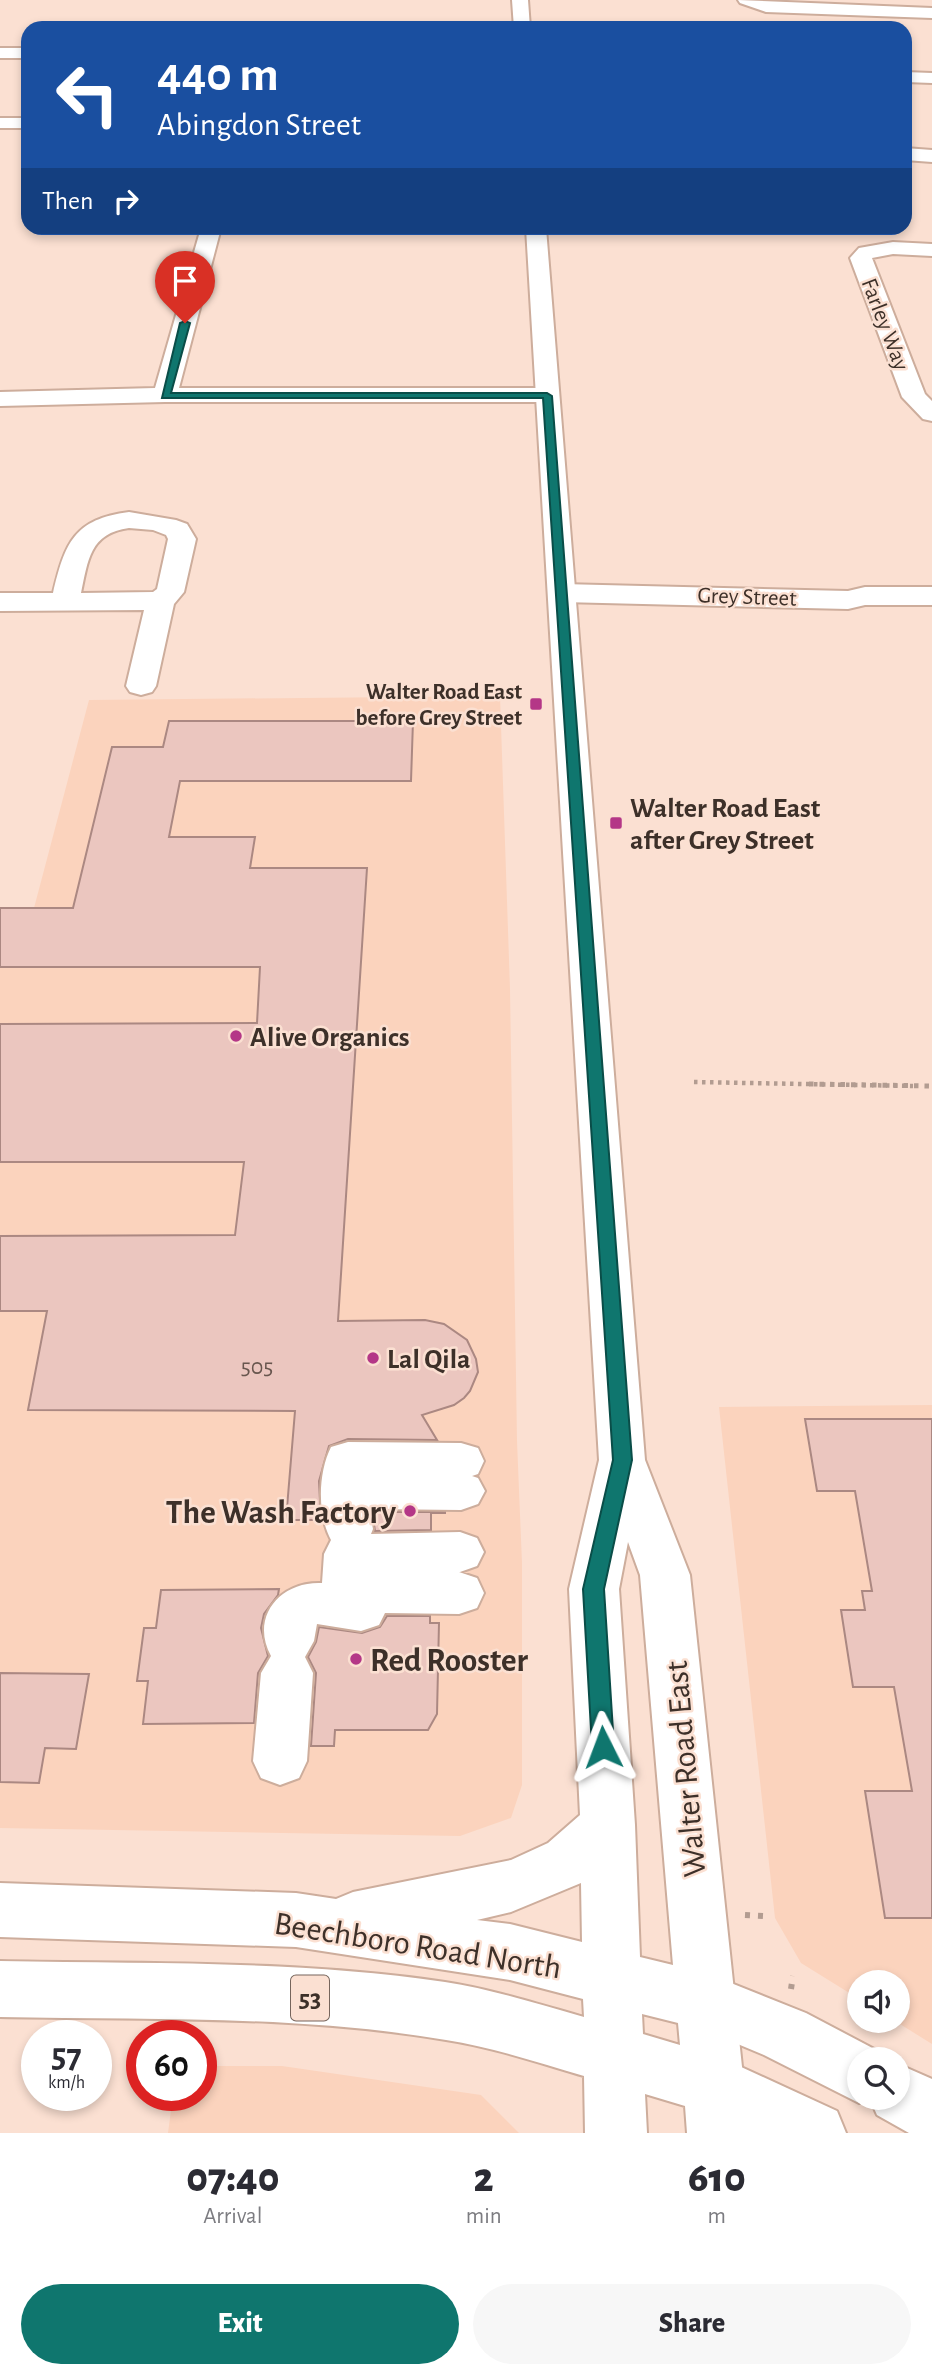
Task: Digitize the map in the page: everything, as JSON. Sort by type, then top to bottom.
[{"type":"main road","points":[[520,0],[522,21]]},
{"type":"main road","points":[[746,0],[766,6],[932,13]]},
{"type":"main road","points":[[0,53],[21,53]]},
{"type":"main road","points":[[912,77],[932,78]]},
{"type":"main road","points":[[0,123],[21,123]]},
{"type":"main road","points":[[912,155],[932,156]]},
{"type":"main road","points":[[165,396],[209,235]]},
{"type":"main road","name":"Walter Road East","points":[[536,235],[622,1460],[594,1589],[608,1825],[616,2133]]},
{"type":"main road","name":"Farley Way","points":[[932,250],[893,248],[866,252],[861,258],[914,397],[932,414]]},
{"type":"main road","points":[[0,399],[547,396]]},
{"type":"main road","points":[[65,601],[83,540],[102,528],[133,520],[167,525],[177,530],[182,538],[170,592],[160,601],[141,686]]},
{"type":"main road","name":"Grey Street","points":[[562,593],[848,600],[866,596],[932,596]]},
{"type":"main road","points":[[0,602],[160,601]]},
{"type":"main road","name":"Walter Road East","points":[[622,1460],[665,1576],[717,2109]]},
{"type":"main road","points":[[358,1561],[460,1544]]},
{"type":"main road","points":[[358,1561],[460,1544]]},
{"type":"main road","points":[[280,1761],[294,1611],[302,1603],[313,1602],[358,1561],[460,1544]]},
{"type":"main road","points":[[330,1924],[511,1886],[549,1872],[568,1861],[608,1825]]},
{"type":"main road","name":"Beechboro Road North","points":[[0,1910],[296,1920],[510,1952],[611,1980],[706,2002],[785,2034],[847,2067]]},
{"type":"main road","name":"53","points":[[0,1989],[193,1992],[351,2000],[447,2011],[541,2034],[613,2056]]},
{"type":"main road","points":[[613,2056],[717,2109],[815,2133]]},
{"type":"main road","points":[[910,2100],[932,2112]]},
{"type":"path","points":[[694,1082],[932,1086]]},
{"type":"shaded area","points":[[500,696],[510,989],[517,1441],[522,1563],[522,1785],[511,1818],[460,1836],[0,1828],[0,908],[34,908],[89,700]]},
{"type":"shaded area","points":[[932,1405],[932,2044],[910,2030],[910,1970],[847,1970],[847,1992],[801,1963],[775,1918],[719,1407]]},
{"type":"shaded area","points":[[217,2066],[282,2066],[481,2095],[519,2133],[168,2133],[171,2111],[217,2111]]},
{"type":"building","points":[[169,721],[413,721],[411,781],[180,781],[169,837],[255,837],[250,868],[367,868],[338,1321],[425,1320],[444,1324],[467,1340],[476,1359],[478,1372],[464,1398],[454,1405],[422,1415],[437,1440],[348,1439],[329,1446],[319,1481],[321,1520],[286,1520],[295,1411],[28,1410],[47,1311],[0,1311],[0,1236],[235,1235],[244,1162],[0,1162],[0,1024],[257,1023],[260,967],[0,967],[0,908],[73,908],[112,747],[163,747]]},
{"type":"building","points":[[805,1419],[932,1419],[932,1918],[885,1918],[865,1791],[912,1791],[894,1687],[853,1687],[841,1610],[865,1610],[862,1591],[872,1591],[855,1491],[817,1491]]},
{"type":"building","points":[[372,1512],[445,1513],[431,1513],[431,1530],[375,1531]]},
{"type":"building","points":[[279,1589],[278,1595],[264,1614],[261,1628],[268,1656],[258,1673],[254,1723],[143,1724],[148,1681],[137,1681],[144,1628],[156,1628],[161,1590]]},
{"type":"building","name":"Red Rooster","points":[[387,1616],[430,1616],[430,1623],[439,1623],[437,1714],[428,1730],[335,1730],[334,1746],[311,1746],[316,1673],[308,1657],[316,1642],[319,1627],[362,1633],[380,1627]]},
{"type":"building","points":[[0,1673],[89,1674],[76,1749],[45,1748],[39,1783],[0,1782]]},
{"type":"place","name":"Walter Road East before Grey Street","points":[[536,704]]},
{"type":"place","name":"Walter Road East after Grey Street","points":[[616,823]]},
{"type":"place","name":"Alive Organics","points":[[236,1036]]},
{"type":"place","name":"Lal Qila","points":[[373,1358]]},
{"type":"place","name":"The Wash Factory","points":[[410,1511]]},
{"type":"place","name":"Red Rooster","points":[[356,1659]]},
{"type":"route","points":[[185,323],[165,396],[547,396],[570,695],[602,1193],[621,1425],[622,1460],[594,1589],[603,1747]]}]
